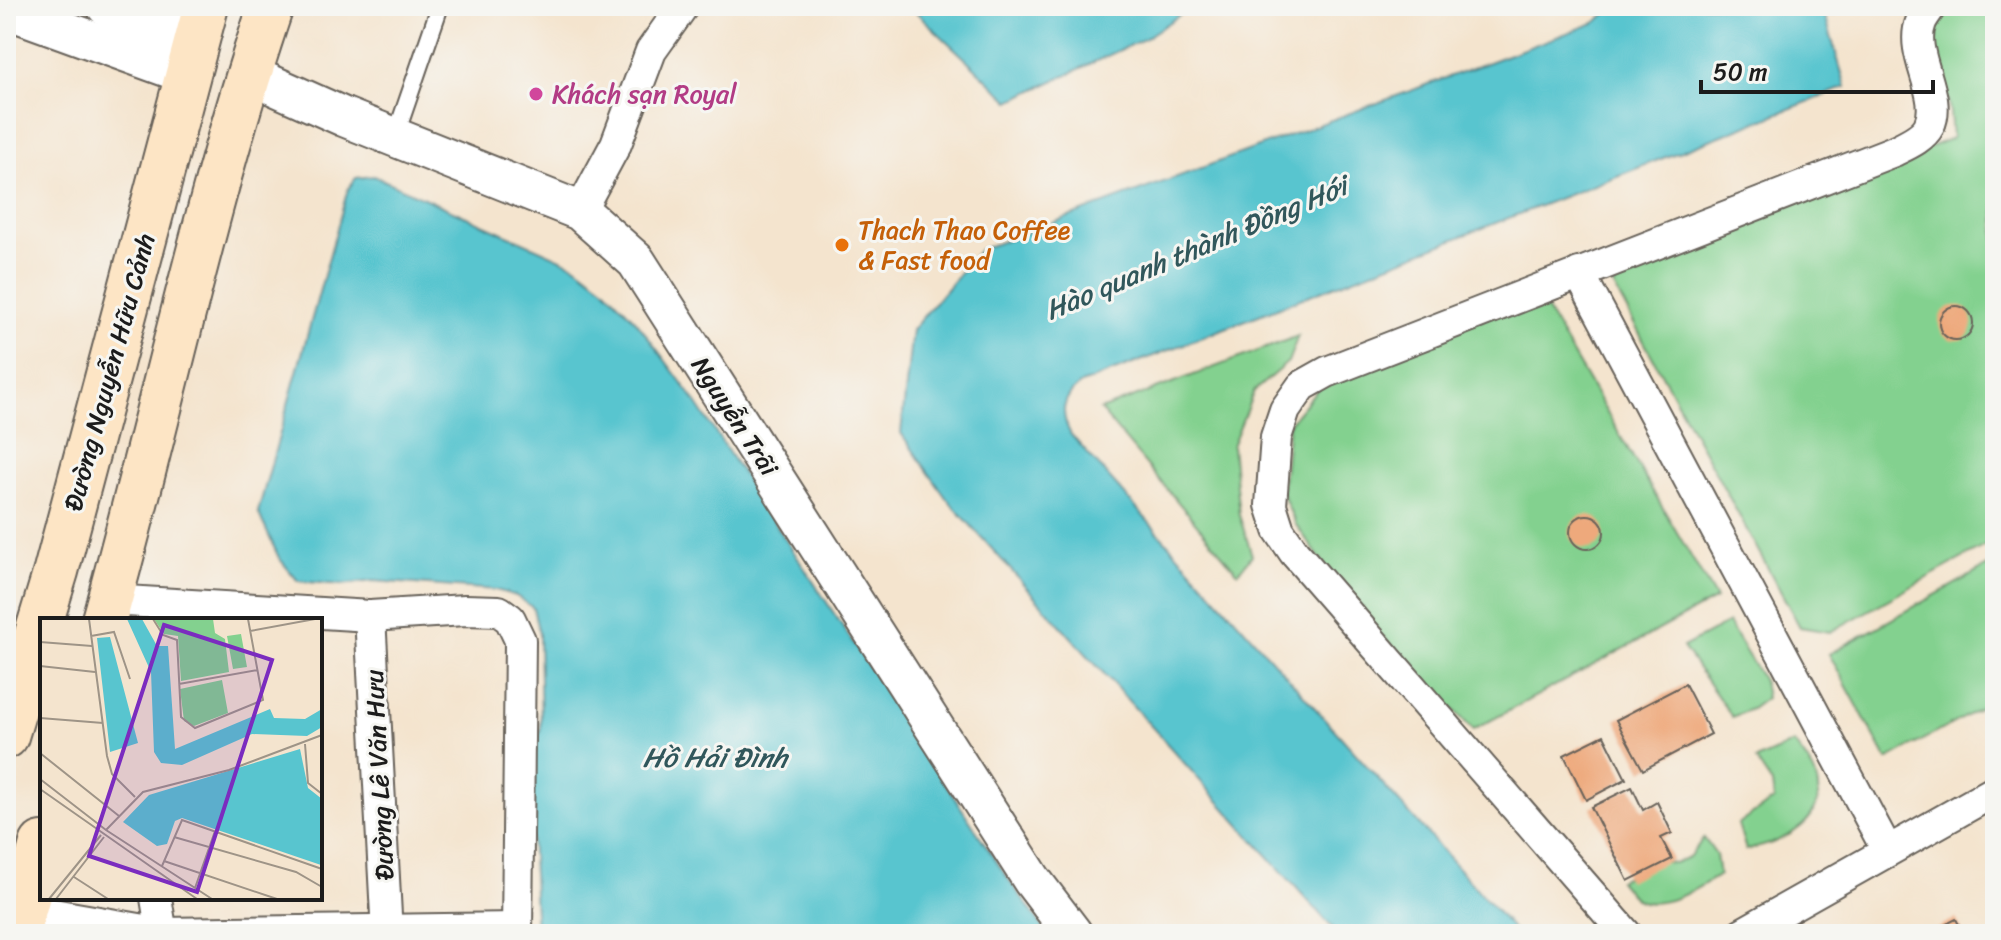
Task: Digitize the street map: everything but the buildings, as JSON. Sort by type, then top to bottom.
[{"type":"main road","name":"Đường Nguyễn Hữu Cảnh","points":[[107,610],[204,228],[271,6]]},
{"type":"main road","points":[[196,44],[248,74]]},
{"type":"main road","name":"Đường Nguyễn Hữu Cảnh","points":[[42,618],[196,44]]},
{"type":"main road","name":"Đường Nguyễn Hữu Cảnh","points":[[6,736],[40,624]]},
{"type":"main road","points":[[15,916],[40,849]]},
{"type":"street","points":[[106,6],[196,44]]},
{"type":"street","points":[[580,211],[616,144],[651,51],[683,6]]},
{"type":"street","points":[[1626,934],[1294,552],[1279,530],[1271,505],[1276,437],[1285,410],[1302,386],[1327,372],[1894,151],[1916,139],[1929,127],[1932,114],[1930,89],[1919,53],[1920,24],[1931,6]]},
{"type":"street","points":[[6,9],[196,44]]},
{"type":"street","name":"Nguyễn Trãi","points":[[248,74],[395,138],[580,211],[636,261],[1032,880],[1073,934]]},
{"type":"street","points":[[1579,273],[1887,850]]},
{"type":"street","points":[[15,916],[162,934],[517,931],[520,640],[510,619],[499,611],[465,610],[370,616],[107,610]]},
{"type":"street","name":"Đường Lê Văn Hưu","points":[[370,616],[387,932]]},
{"type":"street","points":[[1741,934],[1995,791]]},
{"type":"street","points":[[156,900],[162,934]]},
{"type":"lane","points":[[395,138],[440,6]]},
{"type":"green space","points":[[1944,6],[1995,6],[1995,540],[1830,632],[1800,627],[1608,276],[1952,138],[1948,100],[1932,46],[1936,23]]},
{"type":"green space","points":[[1538,295],[1716,599],[1473,730],[1358,611],[1296,525],[1282,493],[1289,423],[1324,381]]},
{"type":"green space","points":[[1298,336],[1288,362],[1254,391],[1232,446],[1239,515],[1252,555],[1238,573],[1100,410]]},
{"type":"green space","points":[[1995,562],[1995,700],[1887,760],[1829,654]]},
{"type":"green space","points":[[1728,623],[1763,680],[1766,698],[1732,717],[1683,647]]},
{"type":"green space","points":[[1794,743],[1815,775],[1818,791],[1816,805],[1801,827],[1789,835],[1746,850],[1738,824],[1774,800],[1772,784],[1756,760]]},
{"type":"green space","points":[[1704,838],[1716,855],[1719,875],[1690,892],[1668,901],[1646,902],[1633,897],[1619,880],[1657,861],[1674,863],[1689,857]]},
{"type":"water","points":[[914,6],[1193,6],[1144,39],[1010,101],[917,13]]},
{"type":"water","name":"Hào quanh thành Đồng Hới","points":[[1614,6],[1822,6],[1846,87],[1081,384],[1069,395],[1064,407],[1071,435],[1517,934],[1338,934],[947,499],[901,433],[912,330],[979,250],[1597,22]]},
{"type":"water","name":"Hồ Hải Đình","points":[[374,176],[575,265],[604,287],[636,321],[693,398],[1004,873],[1048,934],[536,934],[528,775],[541,727],[539,634],[533,608],[516,596],[496,590],[373,581],[341,585],[298,581],[279,558],[258,512],[348,189],[356,178]]},
{"type":"place","name":"Khách sạn Royal","points":[[536,94]]},
{"type":"place","name":"Thach Thao Coffee & Fast food","points":[[842,245]]}]
